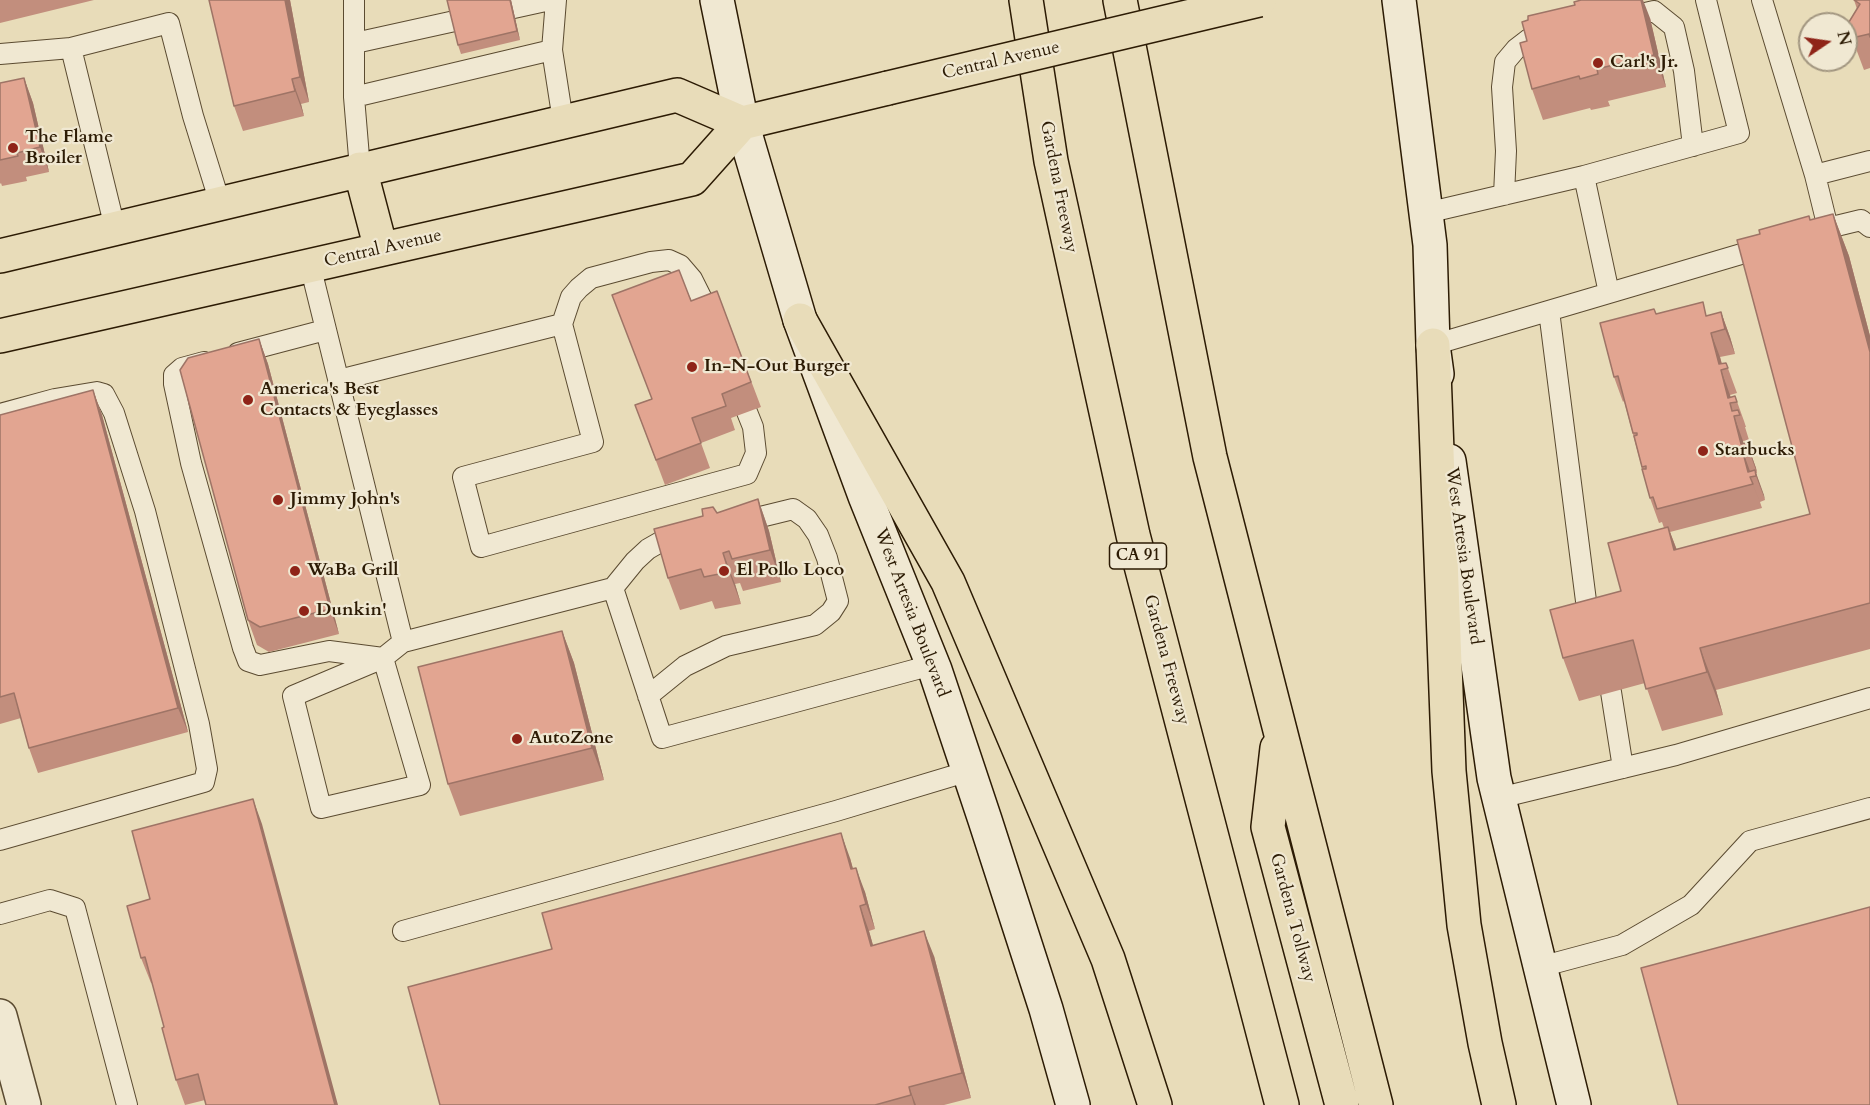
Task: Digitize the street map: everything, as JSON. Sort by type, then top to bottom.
[{"type":"main road","name":"West Artesia Boulevard","points":[[717,0],[742,123],[800,321],[861,485],[932,665],[969,771],[1046,1009],[1073,1105]]},
{"type":"main road","name":"Gardena Freeway","points":[[1026,0],[1051,161],[1133,535],[1282,1105]]},
{"type":"main road","points":[[1120,0],[1210,457],[1376,1105]]},
{"type":"main road","name":"Central Avenue","points":[[0,336],[692,179],[742,123],[1259,0]]},
{"type":"main road","name":"West Artesia Boulevard","points":[[1399,0],[1430,245],[1433,345],[1494,778],[1574,1105]]},
{"type":"main road","points":[[0,256],[677,95],[742,123]]},
{"type":"main road","points":[[360,169],[381,249]]},
{"type":"main road","points":[[800,321],[948,582],[1108,959],[1155,1105]]},
{"type":"main road","points":[[1433,345],[1449,771],[1464,925],[1498,1105]]},
{"type":"main road","name":"Gardena Tollway","points":[[1279,728],[1268,828],[1342,1105]]},
{"type":"main road","points":[[0,1016],[24,1105]]},
{"type":"lane","points":[[354,0],[354,97],[360,169]]},
{"type":"lane","points":[[355,43],[550,0]]},
{"type":"lane","points":[[556,0],[552,50],[563,122]]},
{"type":"lane","points":[[1426,213],[1584,176],[1739,133],[1706,0]]},
{"type":"lane","points":[[1762,0],[1815,175],[1828,228]]},
{"type":"lane","points":[[1606,22],[1654,11],[1674,27],[1684,71],[1693,146]]},
{"type":"lane","points":[[0,54],[71,48],[170,23],[193,116],[220,203]]},
{"type":"lane","points":[[1504,195],[1506,151],[1502,87],[1505,62],[1529,39],[1562,32]]},
{"type":"lane","points":[[71,48],[115,228]]},
{"type":"lane","points":[[354,97],[552,50]]},
{"type":"lane","points":[[1815,175],[1870,160]]},
{"type":"lane","points":[[1584,176],[1610,293]]},
{"type":"lane","points":[[1433,345],[1828,228],[1861,220],[1870,227]]},
{"type":"lane","points":[[713,321],[692,279],[680,265],[669,260],[651,262],[591,278],[579,288],[572,297],[562,324],[593,442],[463,477],[481,548],[747,474],[756,453],[753,427],[747,412]]},
{"type":"lane","points":[[310,265],[403,642]]},
{"type":"lane","points":[[1549,311],[1586,601],[1598,644]]},
{"type":"lane","points":[[339,380],[562,324]]},
{"type":"lane","points":[[325,330],[182,368],[174,375],[174,384],[191,463],[248,661],[260,665],[329,651],[382,658]]},
{"type":"lane","points":[[0,414],[55,399],[97,392],[104,394],[114,413],[145,511],[199,724],[207,769],[204,782],[0,840]]},
{"type":"lane","points":[[648,696],[684,666],[726,646],[815,625],[831,612],[838,601],[827,558],[818,535],[807,519],[793,509],[717,528]]},
{"type":"lane","points":[[382,658],[420,785],[321,808],[293,696],[382,658],[403,642],[613,588],[648,549],[662,541],[695,533]]},
{"type":"lane","points":[[613,588],[662,738],[932,665]]},
{"type":"lane","points":[[1611,692],[1623,768]]},
{"type":"lane","points":[[1500,798],[1676,755],[1870,698]]},
{"type":"lane","points":[[404,932],[836,811],[969,771]]},
{"type":"lane","points":[[1540,967],[1622,945],[1691,905],[1750,841],[1870,808]]},
{"type":"lane","points":[[0,914],[50,900],[75,908],[127,1105]]},
{"type":"building","points":[[209,0],[285,0],[300,77],[292,79],[295,91],[234,106]]},
{"type":"building","points":[[447,0],[510,0],[517,31],[458,45]]},
{"type":"building","points":[[1641,0],[1654,55],[1597,69],[1598,74],[1580,79],[1579,76],[1532,89],[1520,43],[1527,41],[1522,22],[1528,20],[1528,16],[1575,5],[1574,2]]},
{"type":"building","points":[[1854,0],[1870,0],[1870,37],[1869,34],[1858,37],[1858,12],[1855,12],[1860,4]]},
{"type":"building","points":[[24,78],[40,147],[0,160],[0,83]]},
{"type":"building","points":[[1833,214],[1870,352],[1870,603],[1700,648],[1707,672],[1646,689],[1633,640],[1563,658],[1550,610],[1621,591],[1608,543],[1668,527],[1674,550],[1810,514],[1737,240],[1760,234],[1759,230],[1809,216],[1810,220]]},
{"type":"building","name":"In-N-Out Burger","points":[[679,270],[691,301],[717,291],[751,382],[722,394],[726,406],[692,418],[701,443],[656,460],[635,405],[652,399],[612,295]]},
{"type":"building","points":[[1703,302],[1706,316],[1721,312],[1725,329],[1711,333],[1719,364],[1726,363],[1728,368],[1721,370],[1728,398],[1735,396],[1737,402],[1730,403],[1732,411],[1738,410],[1740,415],[1734,416],[1741,444],[1747,443],[1748,448],[1742,449],[1748,472],[1755,470],[1756,476],[1750,477],[1753,484],[1657,509],[1653,497],[1650,498],[1642,469],[1646,469],[1646,466],[1642,467],[1634,436],[1637,433],[1633,433],[1618,376],[1614,377],[1600,323],[1654,309],[1656,314]]},
{"type":"building","points":[[259,339],[330,609],[260,627],[248,620],[180,370],[188,358]]},
{"type":"building","points":[[93,390],[178,708],[29,748],[14,693],[0,697],[0,415]]},
{"type":"building","points":[[758,499],[770,550],[732,559],[729,551],[723,553],[729,572],[704,577],[701,569],[668,578],[654,529],[703,516],[702,509],[713,507],[717,513]]},
{"type":"building","name":"AutoZone","points":[[562,631],[592,748],[448,784],[418,667]]},
{"type":"building","points":[[253,799],[335,1105],[206,1105],[198,1074],[176,1080],[145,957],[141,958],[127,906],[150,899],[132,831]]},
{"type":"building","points":[[841,833],[851,869],[856,868],[866,904],[860,906],[871,946],[924,931],[962,1073],[909,1087],[911,1095],[875,1105],[440,1105],[408,987],[552,949],[542,913]]},
{"type":"building","points":[[1870,907],[1870,1105],[1678,1105],[1641,968]]},
{"type":"place","name":"Carl's Jr.","points":[[1598,63]]},
{"type":"place","name":"The Flame Broiler","points":[[13,148]]},
{"type":"place","name":"In-N-Out Burger","points":[[692,367]]},
{"type":"place","name":"America's Best Contacts & Eyeglasses","points":[[248,400]]},
{"type":"place","name":"Starbucks","points":[[1703,451]]},
{"type":"place","name":"Jimmy John's","points":[[278,500]]},
{"type":"place","name":"WaBa Grill","points":[[295,571]]},
{"type":"place","name":"El Pollo Loco","points":[[724,571]]},
{"type":"place","name":"Dunkin'","points":[[304,611]]},
{"type":"place","name":"AutoZone","points":[[517,739]]}]
